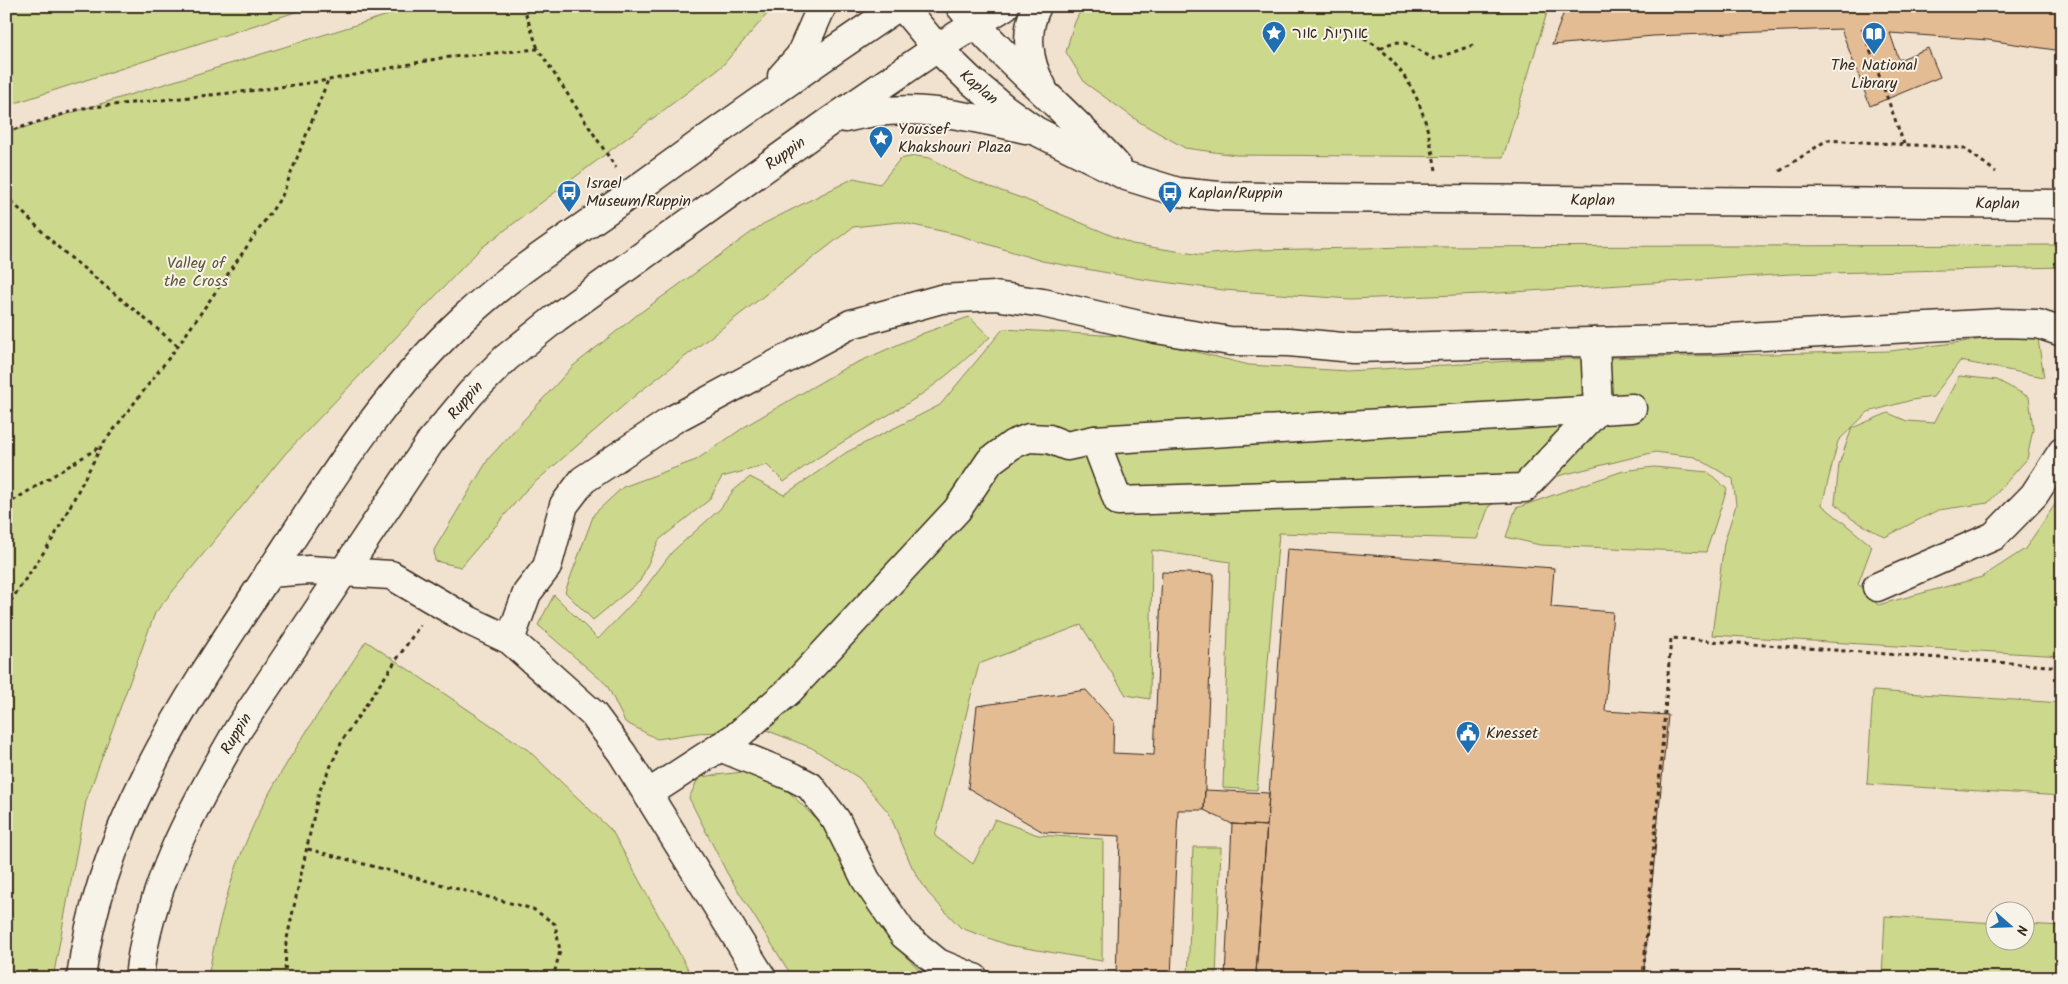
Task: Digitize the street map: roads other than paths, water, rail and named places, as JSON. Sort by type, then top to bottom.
[{"type":"street","points":[[765,97],[800,56],[822,6]]},
{"type":"street","points":[[81,978],[91,915],[108,860],[131,804],[189,698],[333,476],[384,405],[429,354],[468,314],[521,272],[765,97],[900,6]]},
{"type":"street","name":"Kaplan","points":[[900,6],[937,48],[969,79],[1036,131],[1126,176],[1178,192],[1219,196],[2062,204]]},
{"type":"street","name":"Ruppin","points":[[139,978],[148,929],[155,905],[188,820],[239,728],[431,440],[471,394],[506,358],[556,318],[829,122],[937,48],[968,15],[1005,6]]},
{"type":"street","points":[[1037,6],[1030,35],[1030,56],[1034,73],[1046,93]]},
{"type":"street","points":[[968,15],[1086,132],[1126,176]]},
{"type":"street","points":[[829,122],[872,110],[910,109],[943,111],[1036,131]]},
{"type":"street","points":[[510,640],[527,593],[547,567],[564,505],[584,480],[674,419],[851,324],[940,299],[995,296],[1043,303],[1156,329],[1230,341],[1289,342],[1354,348],[1721,338],[2000,323],[2038,324],[2062,332]]},
{"type":"street","points":[[1095,440],[1118,501],[1524,488],[1598,410],[1595,342]]},
{"type":"street","points":[[648,794],[744,730],[789,691],[957,510],[990,461],[1013,444],[1029,438],[1049,439],[1067,446],[1095,440],[1632,408]]},
{"type":"street","points":[[1877,587],[1994,536],[2034,494],[2062,452]]},
{"type":"street","points":[[270,573],[308,570],[391,575],[510,640],[592,714],[648,794],[762,978]]},
{"type":"street","points":[[720,747],[794,777],[810,786],[836,820],[866,880],[904,934],[938,963],[974,978]]},
{"type":"place","name":"אותיות אור","points":[[1274,54]]},
{"type":"place","name":"The National Library","points":[[1874,55]]},
{"type":"place","name":"Youssef Khakshouri Plaza","points":[[881,159]]},
{"type":"place","name":"Israel Museum/Ruppin","points":[[569,213]]},
{"type":"place","name":"Kaplan/Ruppin","points":[[1170,214]]},
{"type":"place","name":"Knesset","points":[[1468,754]]},
{"type":"park label","name":"Valley of the Cross","points":[[196,272]]}]
